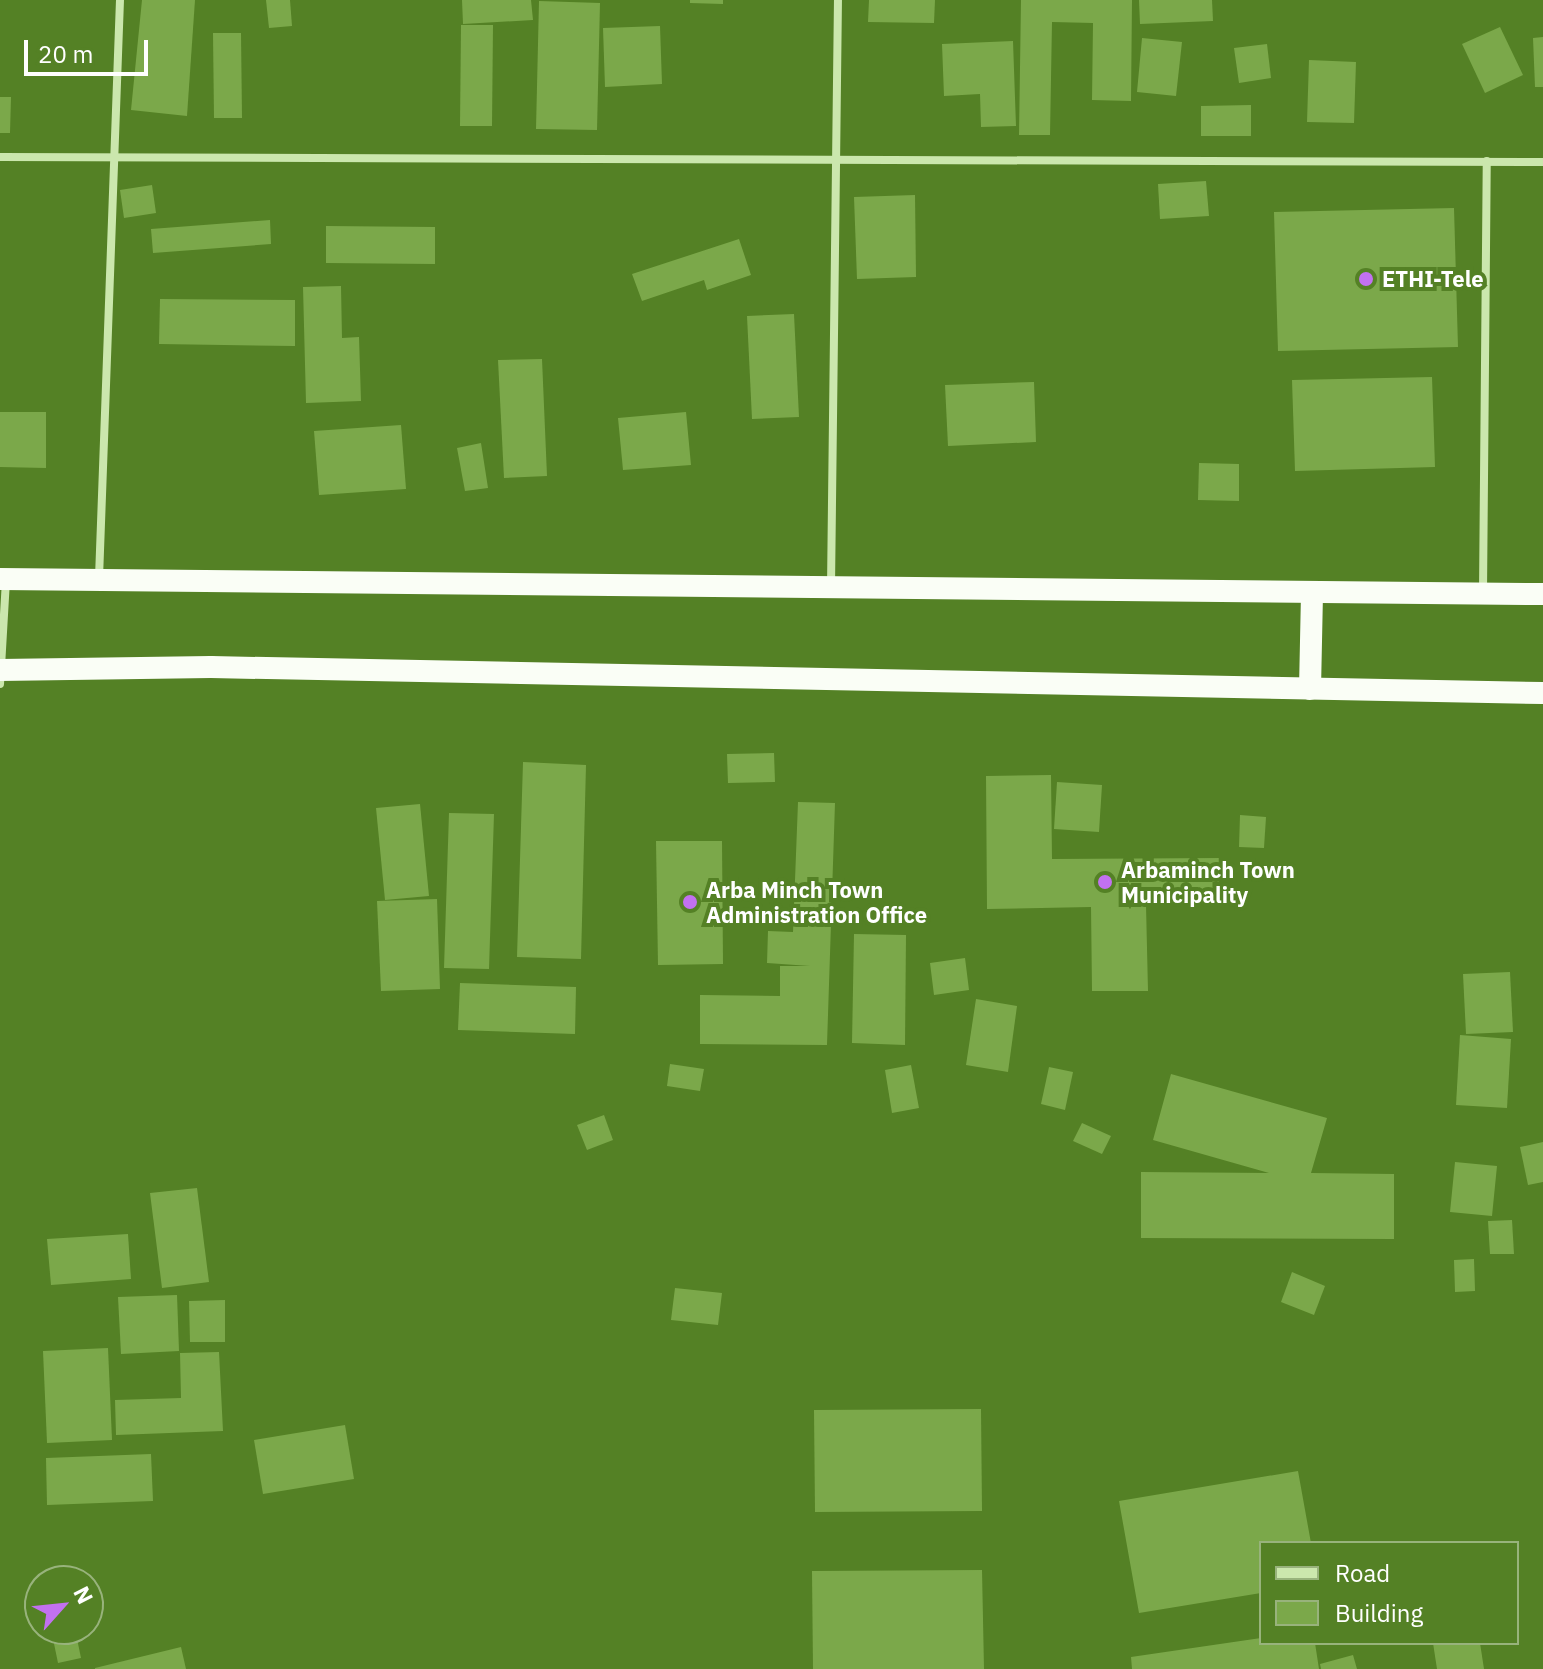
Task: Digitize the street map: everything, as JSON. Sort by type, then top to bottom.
[{"type":"highway","points":[[3,579],[1543,594]]},
{"type":"highway","points":[[1310,689],[1312,593]]},
{"type":"highway","points":[[1,675],[227,667],[1543,693]]},
{"type":"street","points":[[99,578],[111,158],[120,0]]},
{"type":"street","points":[[831,589],[833,157],[838,0]]},
{"type":"street","points":[[0,157],[833,157],[1543,162]]},
{"type":"street","points":[[1483,594],[1487,161]]},
{"type":"street","points":[[1,675],[3,579]]},
{"type":"building","points":[[142,0],[195,0],[187,116],[131,110]]},
{"type":"building","points":[[266,0],[290,0],[292,26],[269,28]]},
{"type":"building","points":[[462,0],[531,0],[533,20],[463,24]]},
{"type":"building","points":[[690,0],[723,0],[723,4],[690,3]]},
{"type":"building","points":[[869,0],[935,0],[934,23],[868,22]]},
{"type":"building","points":[[1021,0],[1132,0],[1131,101],[1092,100],[1093,23],[1052,22],[1050,135],[1019,135]]},
{"type":"building","points":[[1139,0],[1212,0],[1213,21],[1140,24]]},
{"type":"building","points":[[539,1],[600,3],[597,130],[536,129]]},
{"type":"building","points":[[461,25],[493,25],[492,126],[460,126]]},
{"type":"building","points":[[660,26],[662,84],[605,87],[603,28]]},
{"type":"building","points":[[1500,27],[1523,75],[1485,93],[1462,44]]},
{"type":"building","points":[[213,33],[241,33],[242,118],[214,118]]},
{"type":"building","points":[[1543,37],[1543,87],[1535,87],[1533,38]]},
{"type":"building","points":[[1142,38],[1182,42],[1176,96],[1137,92]]},
{"type":"building","points":[[1013,41],[1016,126],[981,127],[980,94],[944,96],[942,44]]},
{"type":"building","points":[[1267,44],[1271,78],[1239,83],[1234,48]]},
{"type":"building","points":[[1309,60],[1356,62],[1354,123],[1307,122]]},
{"type":"building","points":[[0,97],[11,97],[10,133],[0,133]]},
{"type":"building","points":[[1251,105],[1251,136],[1201,136],[1201,106]]},
{"type":"building","points":[[1206,181],[1209,216],[1160,219],[1158,184]]},
{"type":"building","points":[[152,185],[156,213],[124,218],[120,190]]},
{"type":"building","points":[[915,195],[916,277],[857,279],[854,197]]},
{"type":"building","name":"ETHI-Tele","points":[[1454,208],[1458,347],[1278,351],[1274,212]]},
{"type":"building","points":[[270,220],[271,244],[153,253],[151,229]]},
{"type":"building","points":[[326,226],[435,227],[435,264],[326,263]]},
{"type":"building","points":[[739,239],[751,275],[707,290],[704,280],[642,301],[632,274]]},
{"type":"building","points":[[341,286],[342,338],[359,337],[361,401],[306,403],[303,287]]},
{"type":"building","points":[[160,299],[295,300],[295,346],[159,344]]},
{"type":"building","points":[[794,314],[799,417],[752,419],[747,316]]},
{"type":"building","points":[[542,359],[547,476],[504,478],[498,360]]},
{"type":"building","points":[[1432,377],[1435,467],[1295,471],[1292,380]]},
{"type":"building","points":[[1034,382],[1036,442],[948,446],[945,385]]},
{"type":"building","points":[[0,412],[46,412],[46,468],[0,467]]},
{"type":"building","points":[[686,412],[691,465],[623,470],[618,418]]},
{"type":"building","points":[[401,425],[406,489],[319,495],[314,431]]},
{"type":"building","points":[[481,443],[488,488],[465,491],[457,448]]},
{"type":"building","points":[[1199,463],[1239,464],[1239,501],[1198,500]]},
{"type":"building","points":[[774,753],[775,782],[728,783],[727,754]]},
{"type":"building","points":[[523,762],[586,765],[581,959],[517,957]]},
{"type":"building","name":"Arbaminch Town Municipality","points":[[1051,775],[1052,859],[1222,858],[1223,904],[1146,905],[1148,991],[1092,991],[1091,907],[987,909],[986,776]]},
{"type":"building","points":[[1057,782],[1102,785],[1099,832],[1054,829]]},
{"type":"building","points":[[798,802],[835,803],[827,1045],[700,1044],[700,995],[780,996],[780,966],[810,966],[767,963],[768,931],[793,932]]},
{"type":"building","points":[[420,804],[429,896],[385,900],[376,808]]},
{"type":"building","points":[[449,813],[494,814],[489,969],[444,968]]},
{"type":"building","points":[[1240,815],[1266,817],[1264,848],[1239,847]]},
{"type":"building","name":"Arba Minch Town Administration Office","points":[[656,841],[722,841],[723,964],[658,965]]},
{"type":"building","points":[[437,899],[440,989],[381,991],[377,901]]},
{"type":"building","points":[[854,934],[906,935],[905,1045],[852,1043]]},
{"type":"building","points":[[965,958],[969,990],[934,995],[930,963]]},
{"type":"building","points":[[1510,972],[1513,1032],[1466,1034],[1463,974]]},
{"type":"building","points":[[460,983],[576,987],[575,1034],[458,1030]]},
{"type":"building","points":[[976,999],[1017,1006],[1008,1072],[966,1065]]},
{"type":"building","points":[[1460,1035],[1511,1039],[1507,1108],[1456,1105]]},
{"type":"building","points":[[670,1064],[704,1069],[700,1091],[667,1086]]},
{"type":"building","points":[[911,1065],[919,1108],[892,1113],[885,1070]]},
{"type":"building","points":[[1049,1067],[1073,1072],[1065,1110],[1041,1104]]},
{"type":"building","points":[[1171,1074],[1327,1118],[1311,1173],[1394,1174],[1394,1239],[1141,1238],[1141,1172],[1269,1173],[1153,1140]]},
{"type":"building","points":[[604,1115],[613,1140],[587,1150],[577,1125]]},
{"type":"building","points":[[1082,1123],[1111,1136],[1102,1154],[1073,1141]]},
{"type":"building","points":[[1543,1142],[1543,1182],[1528,1185],[1520,1147]]},
{"type":"building","points":[[1455,1162],[1497,1166],[1492,1216],[1450,1212]]},
{"type":"building","points":[[197,1188],[209,1282],[162,1288],[150,1193]]},
{"type":"building","points":[[1512,1220],[1514,1254],[1490,1254],[1488,1221]]},
{"type":"building","points":[[128,1234],[131,1279],[51,1285],[47,1239]]},
{"type":"building","points":[[1474,1259],[1475,1291],[1455,1292],[1454,1260]]},
{"type":"building","points":[[1292,1272],[1325,1286],[1314,1315],[1281,1302]]},
{"type":"building","points":[[675,1288],[722,1293],[718,1325],[671,1320]]},
{"type":"building","points":[[177,1295],[179,1351],[121,1354],[118,1297]]},
{"type":"building","points":[[225,1300],[225,1342],[190,1342],[189,1301]]},
{"type":"building","points":[[108,1348],[112,1440],[47,1443],[43,1351]]},
{"type":"building","points":[[219,1352],[223,1431],[116,1435],[115,1400],[181,1398],[180,1353]]},
{"type":"building","points":[[981,1409],[982,1511],[815,1512],[814,1410]]},
{"type":"building","points":[[345,1425],[354,1479],[263,1494],[254,1440]]},
{"type":"building","points":[[151,1454],[153,1501],[47,1505],[46,1458]]},
{"type":"building","points":[[1298,1471],[1311,1541],[1259,1541],[1259,1593],[1139,1613],[1119,1501]]},
{"type":"building","points":[[982,1570],[984,1669],[813,1669],[812,1571]]},
{"type":"building","points":[[1259,1638],[1259,1645],[1315,1645],[1319,1669],[1132,1669],[1131,1657]]},
{"type":"building","points":[[54,1645],[78,1645],[81,1658],[58,1663]]},
{"type":"building","points":[[1433,1645],[1480,1645],[1484,1669],[1437,1669]]},
{"type":"building","points":[[181,1647],[186,1669],[95,1669],[95,1668]]},
{"type":"building","points":[[1353,1655],[1357,1669],[1321,1669],[1320,1664]]},
{"type":"place","name":"ETHI-Tele","points":[[1366,279]]},
{"type":"place","name":"Arbaminch Town Municipality","points":[[1105,882]]},
{"type":"place","name":"Arba Minch Town Administration Office","points":[[690,902]]}]
